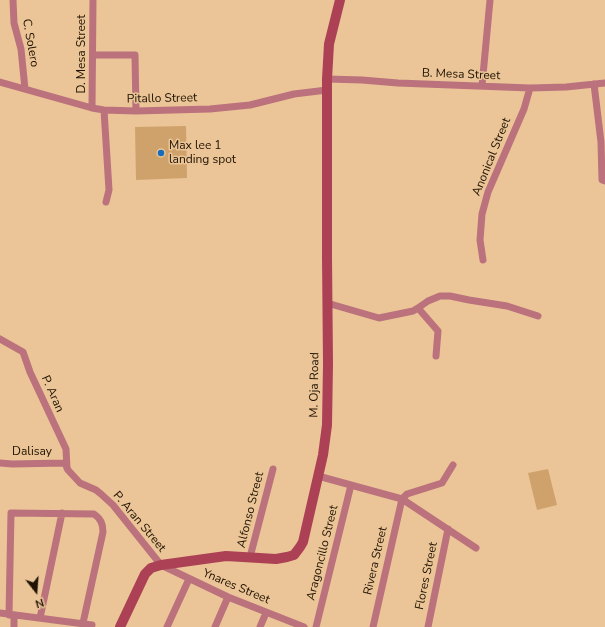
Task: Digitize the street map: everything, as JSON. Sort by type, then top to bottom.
[{"type":"street","name":"C. Solero","points":[[13,0],[14,23],[21,50],[26,89]]},
{"type":"street","name":"D. Mesa Street","points":[[92,108],[93,0]]},
{"type":"street","name":"M. Oja Road","points":[[120,627],[145,574],[151,568],[161,565],[226,556],[276,559],[294,555],[303,542],[323,455],[327,425],[327,79],[329,44],[340,0]]},
{"type":"street","points":[[482,86],[490,0]]},
{"type":"street","points":[[93,55],[135,54],[136,111]]},
{"type":"street","name":"B. Mesa Street","points":[[327,79],[530,88],[566,87],[605,83]]},
{"type":"street","name":"Pitallo Street","points":[[0,82],[92,108],[136,111],[210,109],[250,105],[294,94],[327,90]]},
{"type":"street","points":[[594,84],[603,142],[604,161],[602,180],[605,181]]},
{"type":"street","name":"Anonical Street","points":[[483,260],[480,240],[482,214],[488,192],[524,109],[530,88]]},
{"type":"street","points":[[104,110],[110,190],[106,202]]},
{"type":"street","points":[[327,303],[379,318],[413,311],[434,298],[440,296],[450,296],[507,306],[538,316]]},
{"type":"street","points":[[418,308],[438,331],[436,356]]},
{"type":"street","name":"P. Aran","points":[[0,339],[22,352],[66,449],[66,467]]},
{"type":"street","name":"Dalisay","points":[[0,463],[66,467]]},
{"type":"street","points":[[402,499],[407,494],[442,484],[453,465]]},
{"type":"street","name":"P. Aran Street","points":[[66,467],[80,483],[101,494],[113,505],[161,565]]},
{"type":"street","name":"Alfonso Street","points":[[250,557],[273,469]]},
{"type":"street","points":[[318,476],[402,499],[476,548]]},
{"type":"street","name":"Aragoncillo Street","points":[[316,627],[351,485]]},
{"type":"street","name":"Rivera Street","points":[[373,627],[402,499]]},
{"type":"street","points":[[14,627],[11,615],[11,513],[94,514],[103,524],[103,532],[83,623]]},
{"type":"street","points":[[40,618],[62,514]]},
{"type":"street","name":"Flores Street","points":[[428,627],[448,529]]},
{"type":"street","name":"Ynares Street","points":[[161,565],[228,597],[304,627]]},
{"type":"street","points":[[167,627],[189,579]]},
{"type":"street","points":[[214,627],[228,597]]},
{"type":"street","points":[[260,627],[266,612]]},
{"type":"street","points":[[0,613],[92,624]]},
{"type":"shaded area","name":"Max lee 1 landing spot","points":[[186,126],[187,178],[136,180],[135,127]]},
{"type":"shaded area","points":[[548,469],[557,505],[537,510],[528,473]]},
{"type":"place","name":"Max lee 1 landing spot","points":[[161,153]]}]
